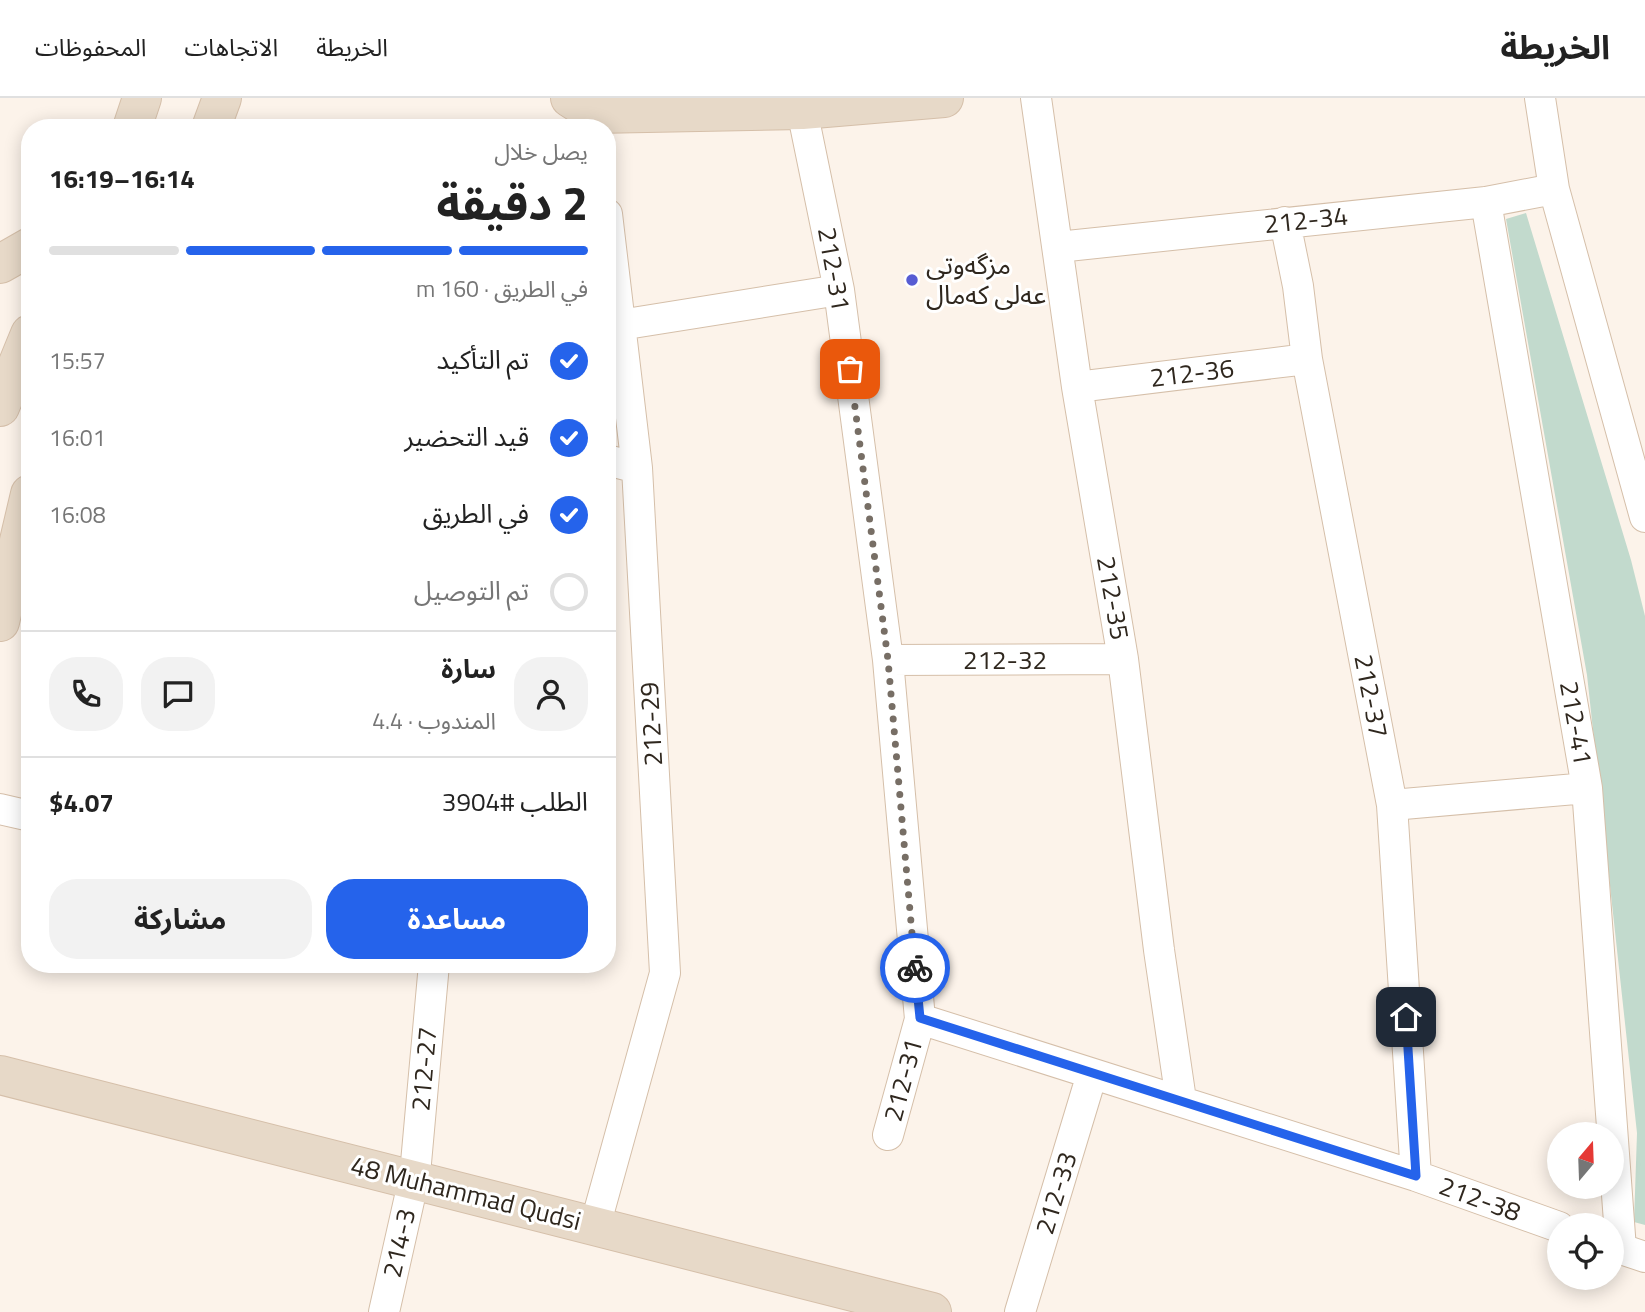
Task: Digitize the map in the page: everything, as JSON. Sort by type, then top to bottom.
[{"type":"street","points":[[135,119],[142,98]]},
{"type":"street","points":[[214,119],[222,98]]},
{"type":"street","points":[[584,117],[802,110],[944,98]]},
{"type":"street","name":"212-35","points":[[1036,98],[1077,387],[1123,659],[1159,950],[1181,1100]]},
{"type":"street","points":[[1540,98],[1554,189],[1645,517]]},
{"type":"street","name":"212-31","points":[[802,110],[839,290],[888,660],[920,1018],[888,1135]]},
{"type":"street","name":"212-34","points":[[1058,247],[1486,202],[1554,189]]},
{"type":"street","name":"212-41","points":[[1486,202],[1587,788],[1626,1251]]},
{"type":"street","name":"212-37","points":[[1285,222],[1298,286],[1307,359],[1392,804],[1416,1176]]},
{"type":"street","points":[[0,264],[21,252]]},
{"type":"street","points":[[620,325],[839,290]]},
{"type":"street","name":"212-29","points":[[596,1226],[665,973],[636,468],[616,291]]},
{"type":"street","points":[[0,407],[21,356]]},
{"type":"street","name":"212-36","points":[[1077,387],[1307,359]]},
{"type":"street","points":[[616,462],[636,468]]},
{"type":"street","points":[[0,622],[21,560]]},
{"type":"street","name":"212-32","points":[[888,660],[1123,659]]},
{"type":"street","points":[[1392,804],[1587,788]]},
{"type":"street","points":[[0,809],[21,814]]},
{"type":"street","name":"212-27","points":[[414,1177],[433,973]]},
{"type":"street","name":"212-38","points":[[920,1018],[1416,1176],[1547,1223]]},
{"type":"street","name":"48 Muhammad Qudsi","points":[[0,1074],[414,1177],[932,1312]]},
{"type":"street","name":"212-33","points":[[1020,1312],[1092,1074]]},
{"type":"street","name":"214-3","points":[[384,1312],[414,1177]]},
{"type":"green space","points":[[1526,213],[1631,560],[1645,616],[1645,1225],[1634,1222],[1637,1133],[1587,675],[1506,219]]},
{"type":"way so far","points":[[850,369],[888,660],[915,968]]},
{"type":"place","name":"مزگەوتی عەلی کەمال","points":[[912,280]]},
{"type":"route","points":[[915,968],[920,1018],[1416,1176],[1406,1017]]}]
